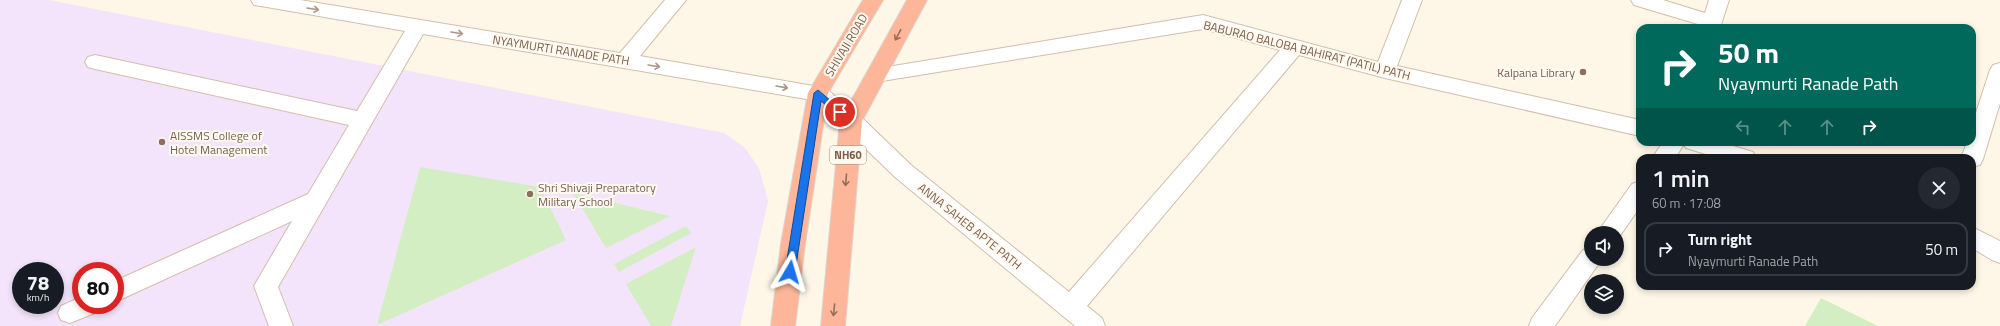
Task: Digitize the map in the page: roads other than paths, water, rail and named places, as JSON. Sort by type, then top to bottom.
[{"type":"highway","name":"SHIVAJI ROAD","points":[[783,326],[793,244],[818,93],[873,0]]},
{"type":"highway","name":"NH60","points":[[833,326],[851,121],[917,0]]},
{"type":"street","name":"NYAYMURTI RANADE PATH","points":[[261,0],[818,93]]},
{"type":"street","points":[[625,61],[676,0]]},
{"type":"street","points":[[1385,71],[1412,0]]},
{"type":"street","points":[[1641,0],[1708,24]]},
{"type":"street","points":[[1711,24],[1718,0]]},
{"type":"street","name":"BABURAO BALOBA BAHIRAT (PATIL) PATH","points":[[876,75],[1204,22],[1385,71],[1636,127]]},
{"type":"street","points":[[281,326],[266,286],[418,26]]},
{"type":"street","points":[[1071,307],[1294,47]]},
{"type":"street","points":[[95,62],[362,120]]},
{"type":"street","points":[[1974,154],[2000,70]]},
{"type":"street","points":[[818,93],[851,121]]},
{"type":"street","name":"ANNA SAHEB APTE PATH","points":[[851,121],[903,171],[1093,326]]},
{"type":"street","points":[[1707,146],[1732,154]]},
{"type":"street","points":[[1614,226],[1636,196]]},
{"type":"street","points":[[124,288],[316,200]]},
{"type":"street","points":[[1976,238],[2000,253]]},
{"type":"street","points":[[1541,326],[1584,266]]},
{"type":"place","name":"Kalpana Library","points":[[1583,72]]},
{"type":"place","name":"AISSMS College of Hotel Management","points":[[162,142]]},
{"type":"place","name":"Shri Shivaji Preparatory Military School","points":[[530,194]]}]
